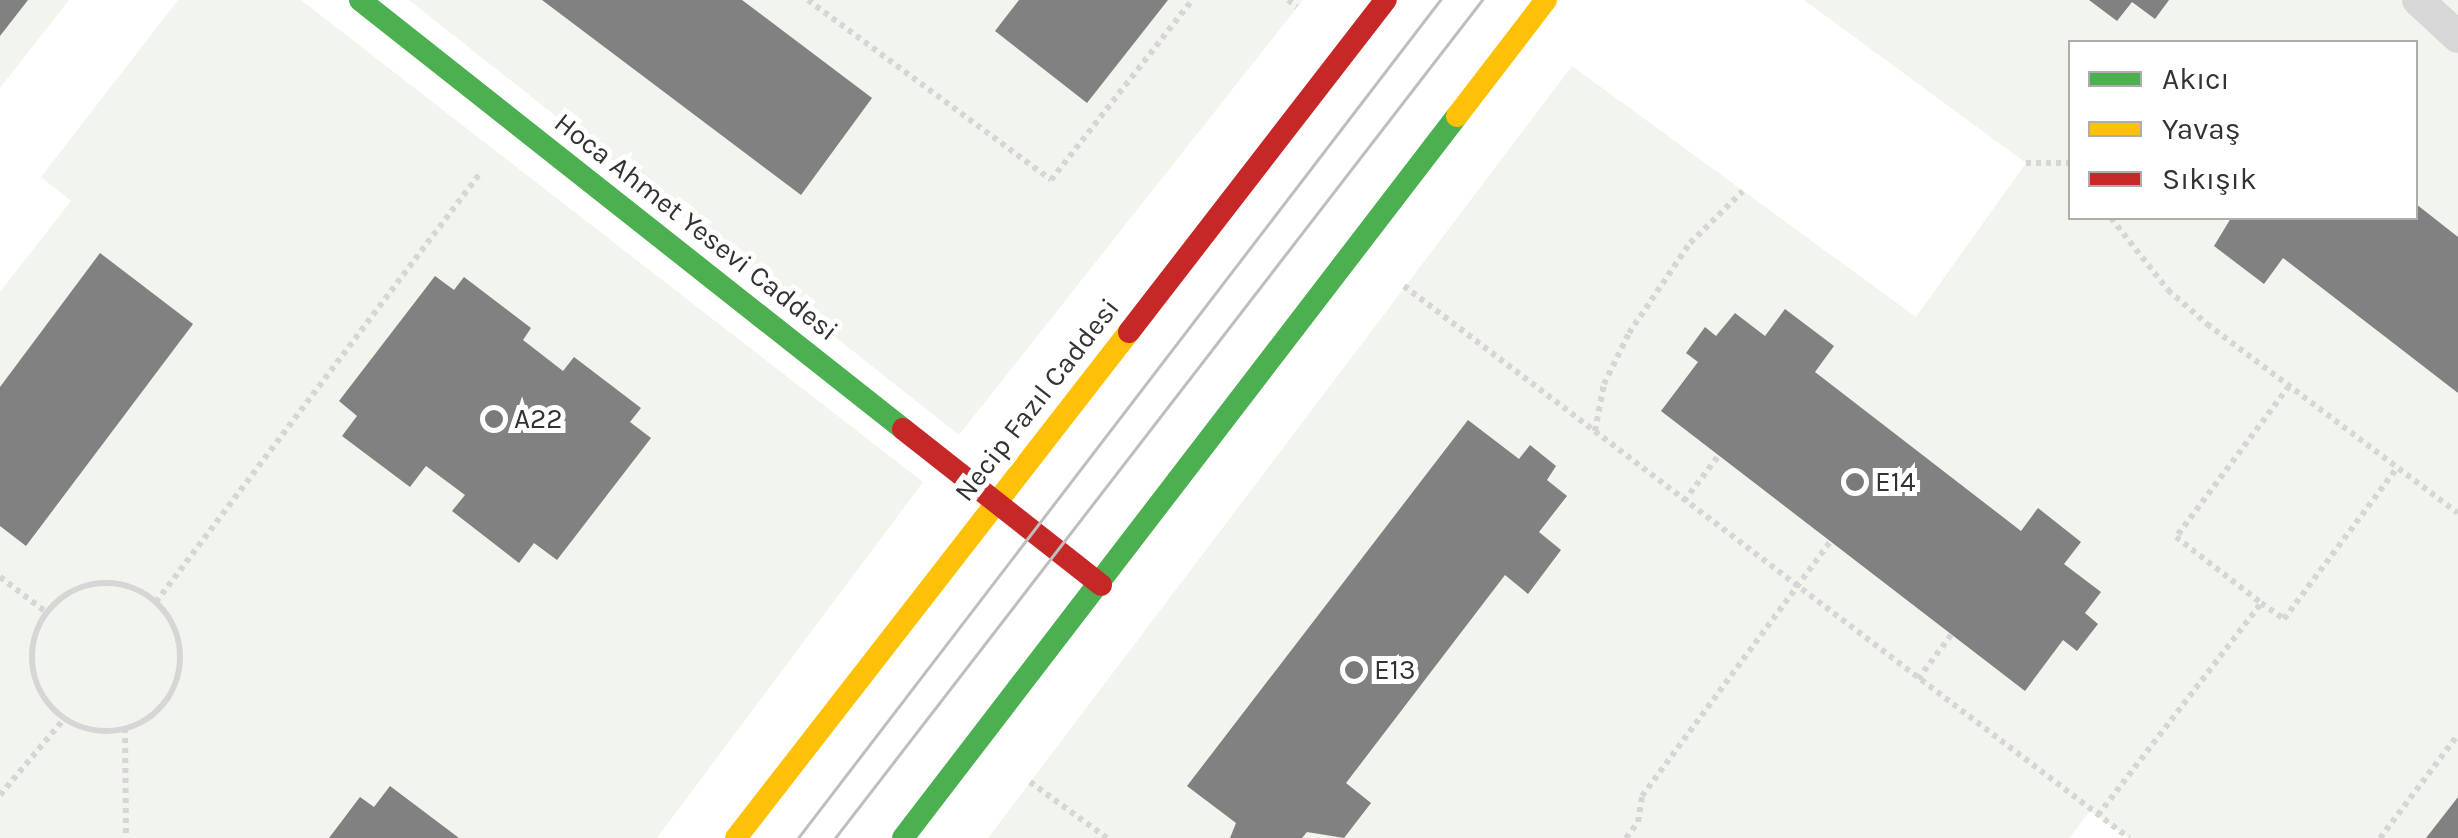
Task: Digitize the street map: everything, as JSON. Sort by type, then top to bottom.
[{"type":"main road","name":"Hoca Ahmet Yesevi Caddesi","points":[[360,0],[1101,585]]},
{"type":"main road","name":"Necip Fazıl Caddesi","points":[[736,838],[1386,0]]},
{"type":"main road","points":[[903,838],[1101,585],[1546,0]]},
{"type":"lane","points":[[2418,0],[2458,36]]},
{"type":"path","points":[[808,0],[1051,180],[1192,0]]},
{"type":"path","points":[[1288,0],[1297,7]]},
{"type":"path","points":[[2026,163],[2068,163]]},
{"type":"path","points":[[156,602],[484,167]]},
{"type":"path","points":[[1595,432],[1604,384],[1629,333],[1690,242],[1742,191]]},
{"type":"path","points":[[2113,220],[2168,290],[2458,513]]},
{"type":"path","points":[[1404,286],[2129,838]]},
{"type":"path","points":[[2290,386],[2176,537],[2284,619],[2397,468]]},
{"type":"path","points":[[1684,501],[1719,455]]},
{"type":"path","points":[[1626,838],[1638,822],[1642,796],[1830,542]]},
{"type":"path","points":[[0,577],[46,612]]},
{"type":"path","points":[[99,584],[136,588],[156,602],[172,622],[179,670],[155,713],[124,728],[86,729],[64,719],[47,703],[33,669],[34,634],[46,612],[64,594],[99,584]]},
{"type":"path","points":[[2098,815],[2262,602]]},
{"type":"path","points":[[1918,679],[1951,634]]},
{"type":"path","points":[[0,796],[64,719]]},
{"type":"path","points":[[124,728],[126,838]]},
{"type":"path","points":[[2380,838],[2458,735]]},
{"type":"path","points":[[1030,782],[1106,838]]},
{"type":"shaded area","points":[[0,0],[69,0],[0,88]]},
{"type":"shaded area","points":[[178,0],[301,0],[923,482],[657,838],[0,838],[0,292],[71,201],[41,177]]},
{"type":"shaded area","points":[[409,0],[1303,0],[959,435]]},
{"type":"shaded area","points":[[1804,0],[2458,0],[2458,838],[2129,838],[2090,811],[2069,838],[988,838],[1572,66],[1916,317],[2026,163]]},
{"type":"building","points":[[0,0],[28,0],[0,36]]},
{"type":"building","points":[[542,0],[742,0],[872,98],[801,195]]},
{"type":"building","points":[[1019,0],[1168,0],[1087,103],[995,31]]},
{"type":"building","points":[[2089,0],[2169,0],[2155,19],[2132,2],[2117,21]]},
{"type":"building","points":[[2418,206],[2458,237],[2458,393],[2283,258],[2264,284],[2214,246],[2230,220],[2418,220]]},
{"type":"building","points":[[100,253],[193,324],[26,546],[0,526],[0,387]]},
{"type":"building","name":"A22","points":[[435,276],[454,290],[464,277],[531,328],[523,340],[563,371],[574,357],[641,408],[630,422],[651,438],[557,560],[534,543],[519,563],[452,511],[465,495],[426,466],[410,487],[342,436],[357,416],[339,401]]},
{"type":"building","name":"E14","points":[[1785,309],[1834,346],[1815,372],[2021,531],[2038,508],[2081,542],[2064,564],[2101,592],[2085,613],[2098,624],[2077,651],[2063,640],[2025,691],[1661,411],[1698,362],[1686,353],[1705,327],[1716,336],[1735,313],[1765,336]]},
{"type":"building","name":"E13","points":[[1468,420],[1519,459],[1530,445],[1556,466],[1547,480],[1567,496],[1539,532],[1561,550],[1528,594],[1505,575],[1346,783],[1371,803],[1344,838],[1307,832],[1302,838],[1230,838],[1236,823],[1187,786]]},
{"type":"building","points":[[390,786],[459,838],[329,838],[360,797],[374,807]]},
{"type":"building","points":[[2458,797],[2458,838],[2426,838]]},
{"type":"tram line","points":[[798,838],[1440,0]]},
{"type":"tram line","points":[[835,838],[1482,0]]},
{"type":"traffic: fast","points":[[360,0],[903,429]]},
{"type":"traffic: fast","points":[[903,838],[1457,116]]},
{"type":"traffic: slow","points":[[1457,116],[1546,0]]},
{"type":"traffic: slow","points":[[736,838],[1129,332]]},
{"type":"traffic: jam","points":[[1129,332],[1386,0]]},
{"type":"traffic: jam","points":[[903,429],[1101,585]]},
{"type":"place","name":"A22","points":[[494,419]]},
{"type":"place","name":"E14","points":[[1855,482]]},
{"type":"place","name":"E13","points":[[1354,670]]}]
